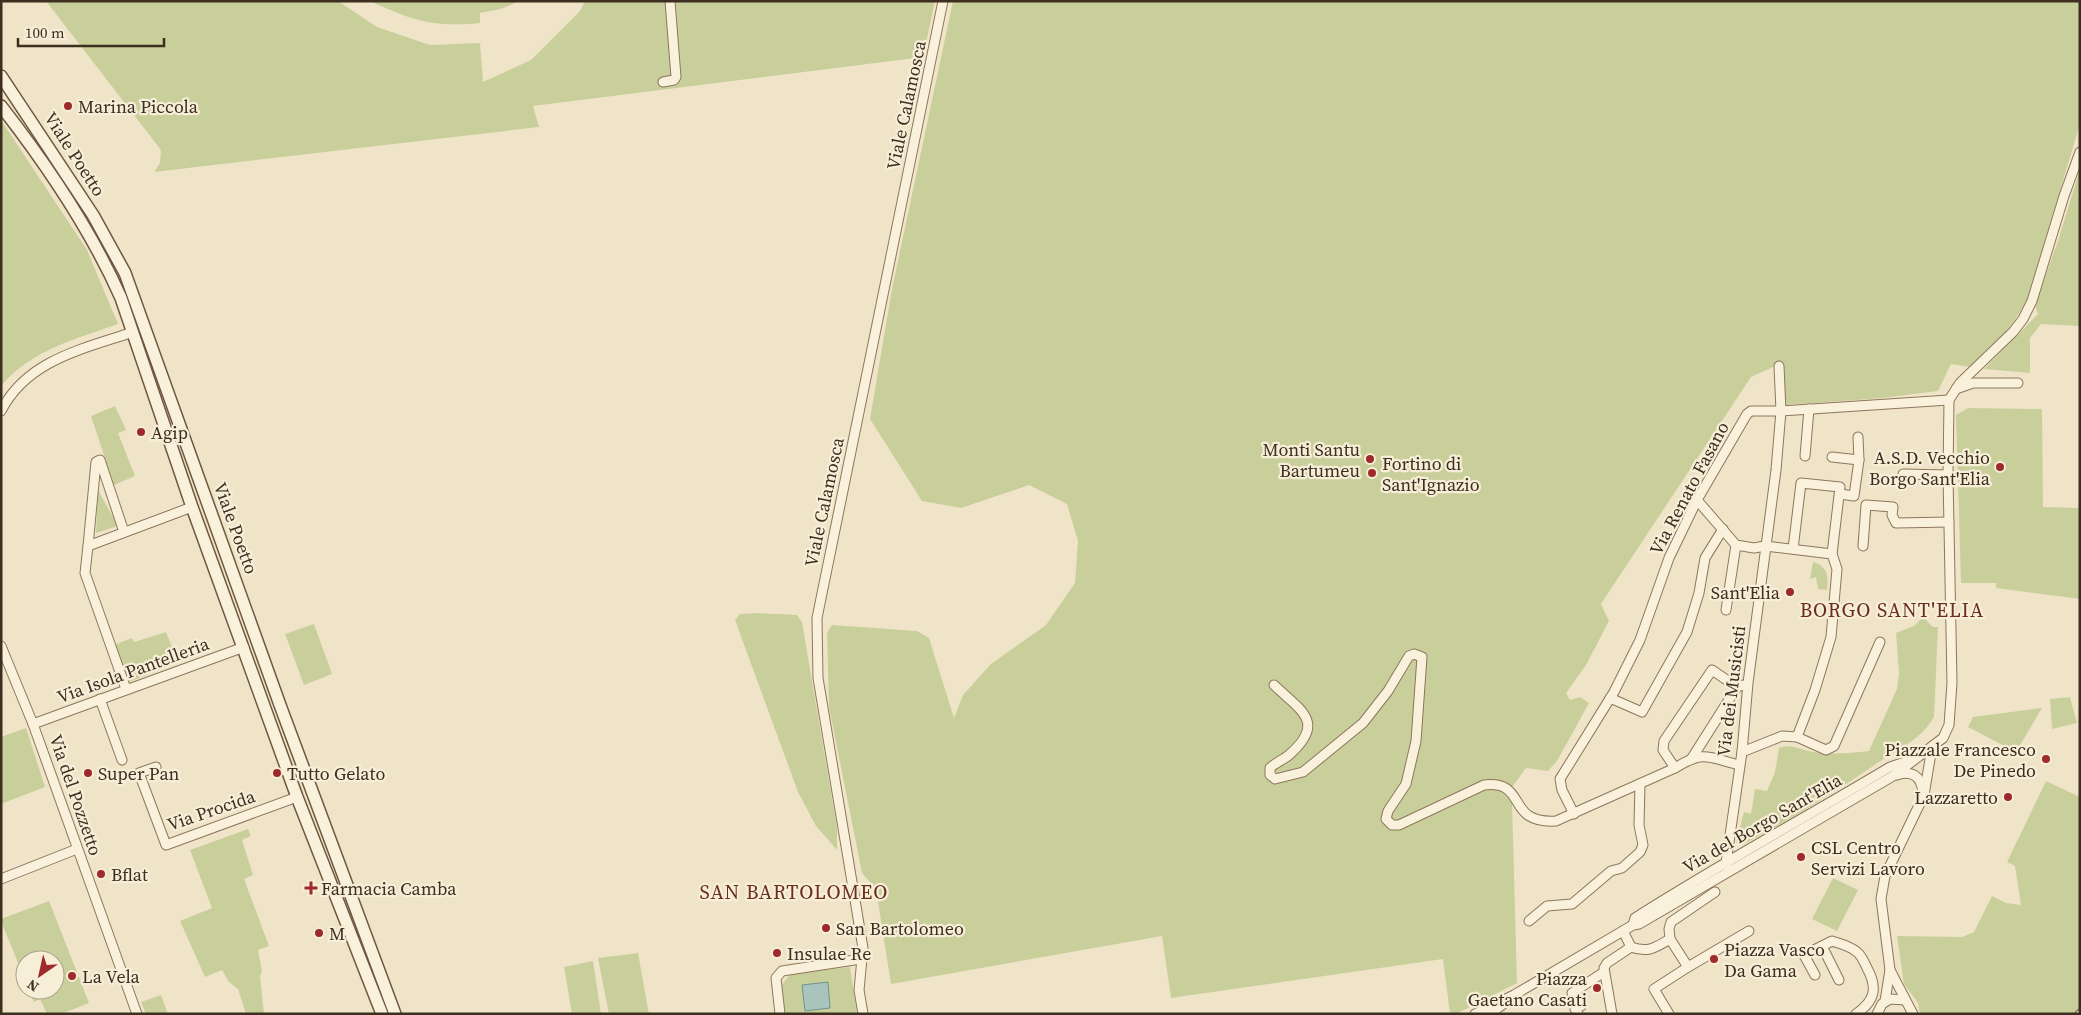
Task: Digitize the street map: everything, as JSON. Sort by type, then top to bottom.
[{"type":"main road","name":"Viale Poetto","points":[[1,76],[93,215],[125,273],[280,705],[395,1014]]},
{"type":"main road","name":"Viale Poetto","points":[[1,106],[93,241],[111,275],[133,332],[192,507],[244,646],[297,797],[382,1014]]},
{"type":"street","points":[[663,82],[674,80],[676,76],[670,1]]},
{"type":"street","name":"Viale Calamosca","points":[[863,1014],[860,990],[863,948],[818,678],[817,618],[943,1]]},
{"type":"street","points":[[1949,400],[1956,389],[2013,332],[2032,301],[2064,196],[2080,152]]},
{"type":"street","points":[[1,411],[21,381],[52,360],[133,332]]},
{"type":"street","name":"Via dei Musicisti","points":[[1727,867],[1742,752],[1748,683],[1776,470],[1781,411],[1779,366]]},
{"type":"street","points":[[1956,389],[1973,383],[2018,383]]},
{"type":"street","name":"Via Renato Fasano","points":[[1574,814],[1562,790],[1560,779],[1610,698],[1640,640],[1666,564],[1697,500],[1747,414],[1751,411],[1781,411],[1949,400]]},
{"type":"street","name":"Via del Borgo Sant'Elia","points":[[1727,867],[1893,776],[1914,758],[1943,738],[1949,726],[1952,683],[1948,475],[1949,400]]},
{"type":"street","points":[[1805,456],[1810,409]]},
{"type":"street","points":[[1840,494],[1854,496],[1859,460],[1858,437]]},
{"type":"street","points":[[1832,457],[1859,460]]},
{"type":"street","points":[[124,532],[100,460],[96,462],[85,573],[126,689]]},
{"type":"street","points":[[1903,474],[1948,475]]},
{"type":"street","points":[[1793,549],[1801,483],[1840,487],[1832,554],[1837,571],[1831,637],[1815,690],[1797,738]]},
{"type":"street","points":[[1697,500],[1736,545],[1754,548],[1765,546],[1832,554]]},
{"type":"street","points":[[1863,546],[1866,505],[1893,507],[1892,515],[1896,523],[1949,522]]},
{"type":"street","points":[[88,546],[192,507]]},
{"type":"street","points":[[1610,698],[1642,712],[1688,632],[1700,593],[1705,558],[1723,529]]},
{"type":"street","points":[[1726,610],[1736,545]]},
{"type":"street","points":[[1742,752],[1782,736],[1797,738],[1826,750],[1834,746],[1880,642]]},
{"type":"street","name":"Via del Pozzetto","points":[[1,646],[33,724],[137,1014]]},
{"type":"street","name":"Via Isola Pantelleria","points":[[33,724],[244,646]]},
{"type":"street","points":[[1274,685],[1306,714],[1308,725],[1307,733],[1287,757],[1271,767],[1269,773],[1275,779],[1303,772],[1363,723],[1388,691],[1402,664],[1409,656],[1414,654],[1422,657],[1416,741],[1406,784],[1388,811],[1386,819],[1388,822],[1399,825],[1484,785],[1501,785],[1513,793],[1522,812],[1532,818],[1543,821],[1556,820],[1574,814],[1640,784],[1692,758],[1702,756],[1739,765]]},
{"type":"street","points":[[1675,768],[1663,750],[1664,741],[1712,670],[1737,687]]},
{"type":"street","points":[[1692,758],[1737,687],[1748,683]]},
{"type":"street","points":[[100,699],[122,760]]},
{"type":"street","points":[[1878,1013],[1885,1001],[1890,970],[1881,900],[1885,876],[1924,795],[1932,747]]},
{"type":"street","name":"Via del Borgo Sant'Elia","points":[[1475,1014],[1514,995],[1633,925],[1639,924],[1789,828],[1890,767],[1914,758]]},
{"type":"street","name":"Via Procida","points":[[156,767],[139,773],[166,845],[297,797]]},
{"type":"street","points":[[1893,776],[1904,773],[1917,776],[1922,784],[1924,795]]},
{"type":"street","points":[[1529,921],[1547,906],[1572,904],[1611,871],[1622,868],[1640,852],[1643,845],[1638,825],[1640,784]]},
{"type":"street","points":[[1,879],[77,849]]},
{"type":"street","points":[[1688,967],[1670,939],[1669,929],[1671,922],[1715,892]]},
{"type":"street","points":[[1623,931],[1631,947],[1642,951],[1650,951],[1670,939]]},
{"type":"street","points":[[1669,1014],[1654,990],[1688,967],[1749,931]]},
{"type":"street","points":[[1815,976],[1804,955],[1832,941],[1856,950],[1861,955],[1874,982],[1873,998],[1867,1006],[1856,1014]]},
{"type":"street","points":[[1822,946],[1840,980]]},
{"type":"street","points":[[1612,1014],[1604,972],[1607,963],[1631,947]]},
{"type":"street","points":[[780,1014],[776,978],[782,971],[861,959]]},
{"type":"street","points":[[1890,970],[1913,1014]]},
{"type":"street","points":[[1578,1014],[1575,1009],[1581,1006],[1572,993],[1604,972]]},
{"type":"street","name":"Via del Borgo Sant'Elia","points":[[1490,1014],[1514,995]]},
{"type":"street","points":[[1885,1001],[1895,998],[1905,1000]]},
{"type":"green space","points":[[46,1],[338,1],[377,27],[430,45],[480,43],[483,82],[531,60],[580,11],[585,1],[935,1],[923,57],[533,106],[539,127],[154,172],[160,163],[161,150]]},
{"type":"green space","points":[[370,1],[513,1],[515,3],[501,9],[480,13],[480,23],[449,24],[411,18]]},
{"type":"green space","points":[[953,1],[2080,1],[2080,124],[2028,297],[2010,327],[1996,343],[1969,367],[1951,364],[1938,391],[1883,398],[1785,405],[1783,365],[1773,367],[1751,377],[1601,604],[1609,621],[1586,665],[1566,693],[1570,700],[1580,697],[1589,703],[1557,761],[1548,771],[1526,768],[1507,794],[1512,801],[1517,983],[1456,1014],[1450,1014],[1443,959],[1171,998],[1162,936],[891,984],[876,889],[862,873],[829,707],[827,633],[832,625],[917,631],[929,638],[954,718],[963,695],[991,664],[1046,625],[1075,583],[1078,541],[1067,504],[1029,485],[961,508],[922,501],[870,419],[892,289]]},
{"type":"green space","points":[[1,120],[87,250],[118,324],[55,347],[26,363],[1,386]]},
{"type":"green space","points":[[2080,169],[2080,326],[2041,324],[2030,338],[2030,373],[1984,369],[2038,314],[2035,305],[2058,241]]},
{"type":"green space","points":[[115,406],[126,430],[118,433],[135,476],[114,485],[91,416]]},
{"type":"green space","name":"A.S.D. Vecchio Borgo Sant'Elia","points":[[1968,408],[2042,409],[2043,507],[2080,508],[2080,599],[1996,588],[1996,583],[1961,583],[1956,415]]},
{"type":"green space","points":[[98,490],[118,526],[96,533]]},
{"type":"green space","points":[[1813,562],[1821,566],[1826,572],[1828,580],[1827,590],[1818,589],[1816,577],[1810,579]]},
{"type":"green space","points":[[740,614],[797,615],[802,622],[837,828],[837,850],[816,826],[798,792],[735,620]]},
{"type":"green space","points":[[1923,617],[1933,627],[1938,627],[1934,717],[1924,731],[1911,742],[1848,783],[1778,826],[1742,845],[1736,843],[1744,812],[1751,814],[1755,789],[1767,791],[1775,772],[1779,748],[1792,747],[1827,753],[1869,751],[1897,689],[1899,673],[1896,633],[1914,626]]},
{"type":"green space","points":[[314,624],[332,674],[304,685],[285,634]]},
{"type":"green space","points":[[166,632],[178,662],[129,682],[114,645],[132,638],[134,642]]},
{"type":"green space","points":[[2070,697],[2077,723],[2052,729],[2050,699]]},
{"type":"green space","points":[[2042,708],[2016,752],[1968,727],[1973,717]]},
{"type":"green space","points":[[26,728],[45,787],[1,804],[1,737]]},
{"type":"green space","points":[[2046,781],[2080,797],[2080,1014],[1920,1014],[1918,1003],[1904,984],[1897,936],[1962,937],[1974,932],[1992,896],[2006,903],[2021,905],[2015,866],[2007,862]]},
{"type":"green space","points":[[248,829],[251,836],[242,840],[253,875],[244,879],[269,946],[258,950],[262,971],[260,976],[264,1014],[246,1014],[238,989],[229,982],[222,970],[205,977],[180,921],[212,908],[190,850]]},
{"type":"green space","points":[[1833,878],[1858,890],[1837,931],[1812,919]]},
{"type":"green space","points":[[49,901],[89,1003],[61,1014],[47,1014],[40,1000],[65,1000],[65,950],[15,950],[15,955],[1,919]]},
{"type":"green space","points":[[638,953],[649,1014],[609,1014],[598,958]]},
{"type":"green space","points":[[593,961],[601,1014],[572,1014],[564,967]]},
{"type":"green space","points":[[850,967],[857,1014],[785,1014],[781,986],[790,974]]},
{"type":"green space","points":[[161,995],[168,1014],[146,1014],[141,1002]]},
{"type":"water","points":[[828,982],[830,1008],[805,1011],[802,985]]},
{"type":"place","name":"Marina Piccola","points":[[68,106]]},
{"type":"place","name":"Agip","points":[[141,432]]},
{"type":"place","name":"Monti Santu Bartumeu","points":[[1370,459]]},
{"type":"place","name":"A.S.D. Vecchio Borgo Sant'Elia","points":[[2000,467]]},
{"type":"place","name":"Fortino di Sant'Ignazio","points":[[1372,473]]},
{"type":"place","name":"Sant'Elia","points":[[1790,592]]},
{"type":"place","name":"Piazzale Francesco De Pinedo","points":[[2046,759]]},
{"type":"place","name":"Super Pan","points":[[88,773]]},
{"type":"place","name":"Tutto Gelato","points":[[277,773]]},
{"type":"place","name":"Lazzaretto","points":[[2008,797]]},
{"type":"place","name":"CSL Centro Servizi Lavoro","points":[[1801,857]]},
{"type":"place","name":"Bflat","points":[[101,874]]},
{"type":"place","name":"Farmacia Camba","points":[[311,888]]},
{"type":"place","name":"San Bartolomeo","points":[[826,928]]},
{"type":"place","name":"M","points":[[319,933]]},
{"type":"place","name":"Insulae Re","points":[[777,953]]},
{"type":"place","name":"Piazza Vasco Da Gama","points":[[1714,959]]},
{"type":"place","name":"La Vela","points":[[72,976]]},
{"type":"place","name":"Piazza Gaetano Casati","points":[[1597,988]]},
{"type":"district","name":"BORGO SANT'ELIA","points":[[1892,610]]},
{"type":"district","name":"SAN BARTOLOMEO","points":[[794,892]]}]
